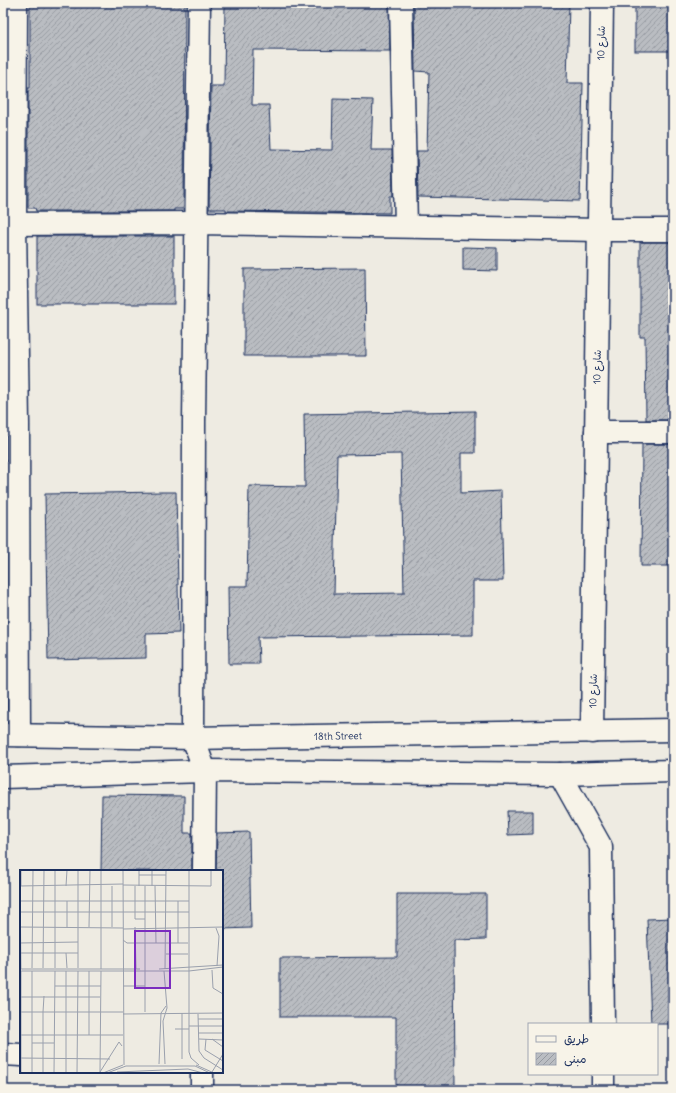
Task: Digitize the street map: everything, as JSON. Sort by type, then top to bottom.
[{"type":"street","points":[[11,735],[18,424],[9,224],[16,3]]},
{"type":"street","points":[[199,3],[194,422],[193,738],[205,771],[204,870]]},
{"type":"street","points":[[401,3],[406,226]]},
{"type":"street","name":"شارع 10","points":[[592,732],[602,3]]},
{"type":"street","points":[[9,224],[197,222],[599,230],[673,230]]},
{"type":"street","points":[[596,432],[673,432]]},
{"type":"street","name":"18th Street","points":[[11,735],[193,738],[673,730]]},
{"type":"street","points":[[3,777],[205,771],[560,774],[673,771]]},
{"type":"street","points":[[560,774],[602,847],[603,1023]]},
{"type":"street","points":[[3,1054],[20,1055]]},
{"type":"street","points":[[202,1073],[202,1090]]},
{"type":"street","points":[[603,1075],[603,1090]]},
{"type":"building","points":[[30,3],[185,3],[184,209],[174,209],[174,211],[36,211],[35,208],[28,208]]},
{"type":"building","points":[[225,3],[389,3],[390,51],[253,50],[252,105],[269,105],[271,149],[332,150],[333,99],[373,100],[371,150],[392,150],[393,196],[390,196],[390,213],[226,211],[226,209],[209,209],[211,86],[224,86]]},
{"type":"building","points":[[414,3],[569,3],[567,83],[583,83],[580,201],[418,197],[417,151],[427,151],[429,72],[415,71]]},
{"type":"building","points":[[635,3],[673,3],[673,51],[635,51]]},
{"type":"building","points":[[37,236],[174,236],[174,304],[37,304]]},
{"type":"building","points":[[640,242],[673,242],[673,420],[646,420],[645,337],[640,337]]},
{"type":"building","points":[[463,247],[497,248],[497,271],[463,270]]},
{"type":"building","points":[[365,268],[366,356],[244,356],[244,269]]},
{"type":"building","points":[[475,411],[475,453],[461,453],[461,493],[501,491],[503,581],[473,581],[473,635],[258,637],[259,664],[229,664],[228,586],[247,586],[249,486],[305,487],[304,414]],"holes":[[[401,454],[404,593],[334,594],[337,455]]]},
{"type":"building","points":[[642,444],[673,444],[673,566],[641,566]]},
{"type":"building","points":[[176,492],[179,633],[146,634],[146,658],[48,660],[45,494]]},
{"type":"building","points":[[102,795],[184,796],[184,833],[192,833],[192,870],[101,870]]},
{"type":"building","points":[[507,811],[533,811],[533,834],[508,835]]},
{"type":"building","points":[[249,832],[251,928],[223,929],[223,870],[216,870],[217,833]]},
{"type":"building","points":[[397,894],[486,894],[486,939],[454,940],[455,1090],[396,1090],[396,1017],[280,1017],[280,958],[397,957]]},
{"type":"building","points":[[673,918],[673,1024],[651,1023],[647,919]]}]
